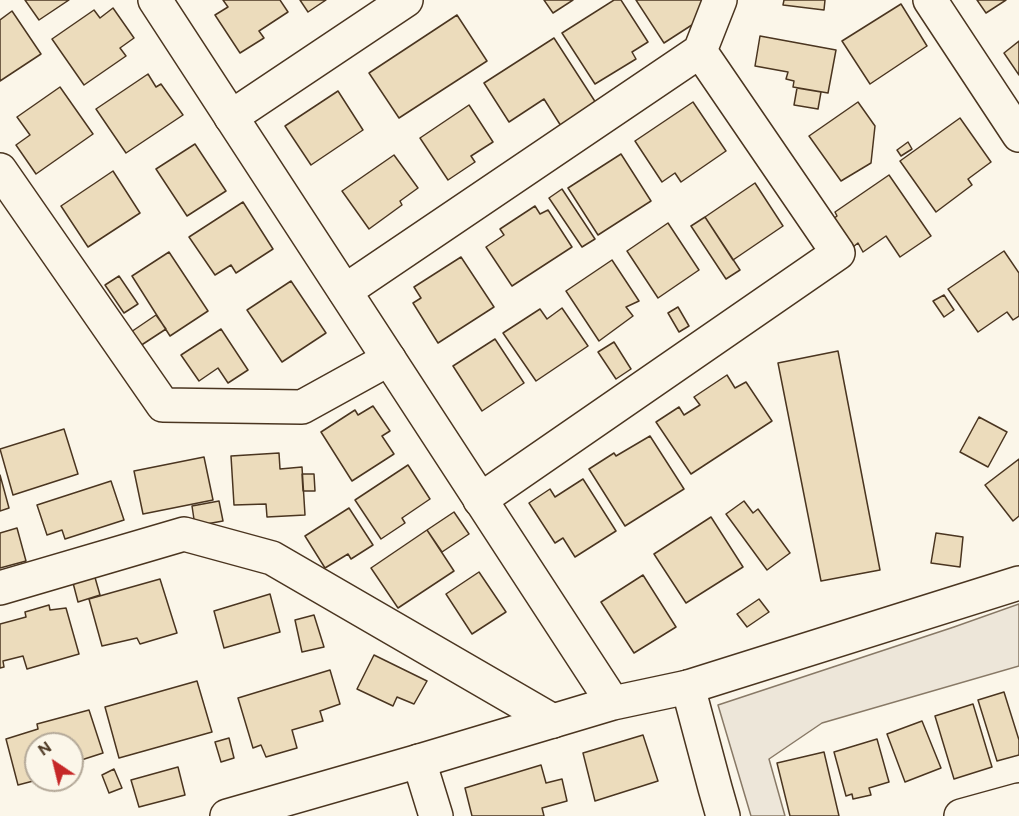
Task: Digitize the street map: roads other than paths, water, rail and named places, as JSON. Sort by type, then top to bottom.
[{"type":"street","points":[[155,0],[613,703]]},
{"type":"street","points":[[231,117],[406,0]]},
{"type":"street","points":[[345,291],[700,51],[720,0]]},
{"type":"street","points":[[930,0],[1019,135]]},
{"type":"street","points":[[480,500],[838,253],[700,51]]},
{"type":"street","points":[[0,170],[163,405],[302,407],[389,359]]},
{"type":"street","points":[[0,588],[184,534],[272,558],[553,721]]},
{"type":"street","points":[[227,816],[613,703],[688,687],[1019,583]]},
{"type":"street","points":[[688,687],[723,816]]},
{"type":"street","points":[[419,761],[436,816]]},
{"type":"street","points":[[961,816],[1019,800]]}]
